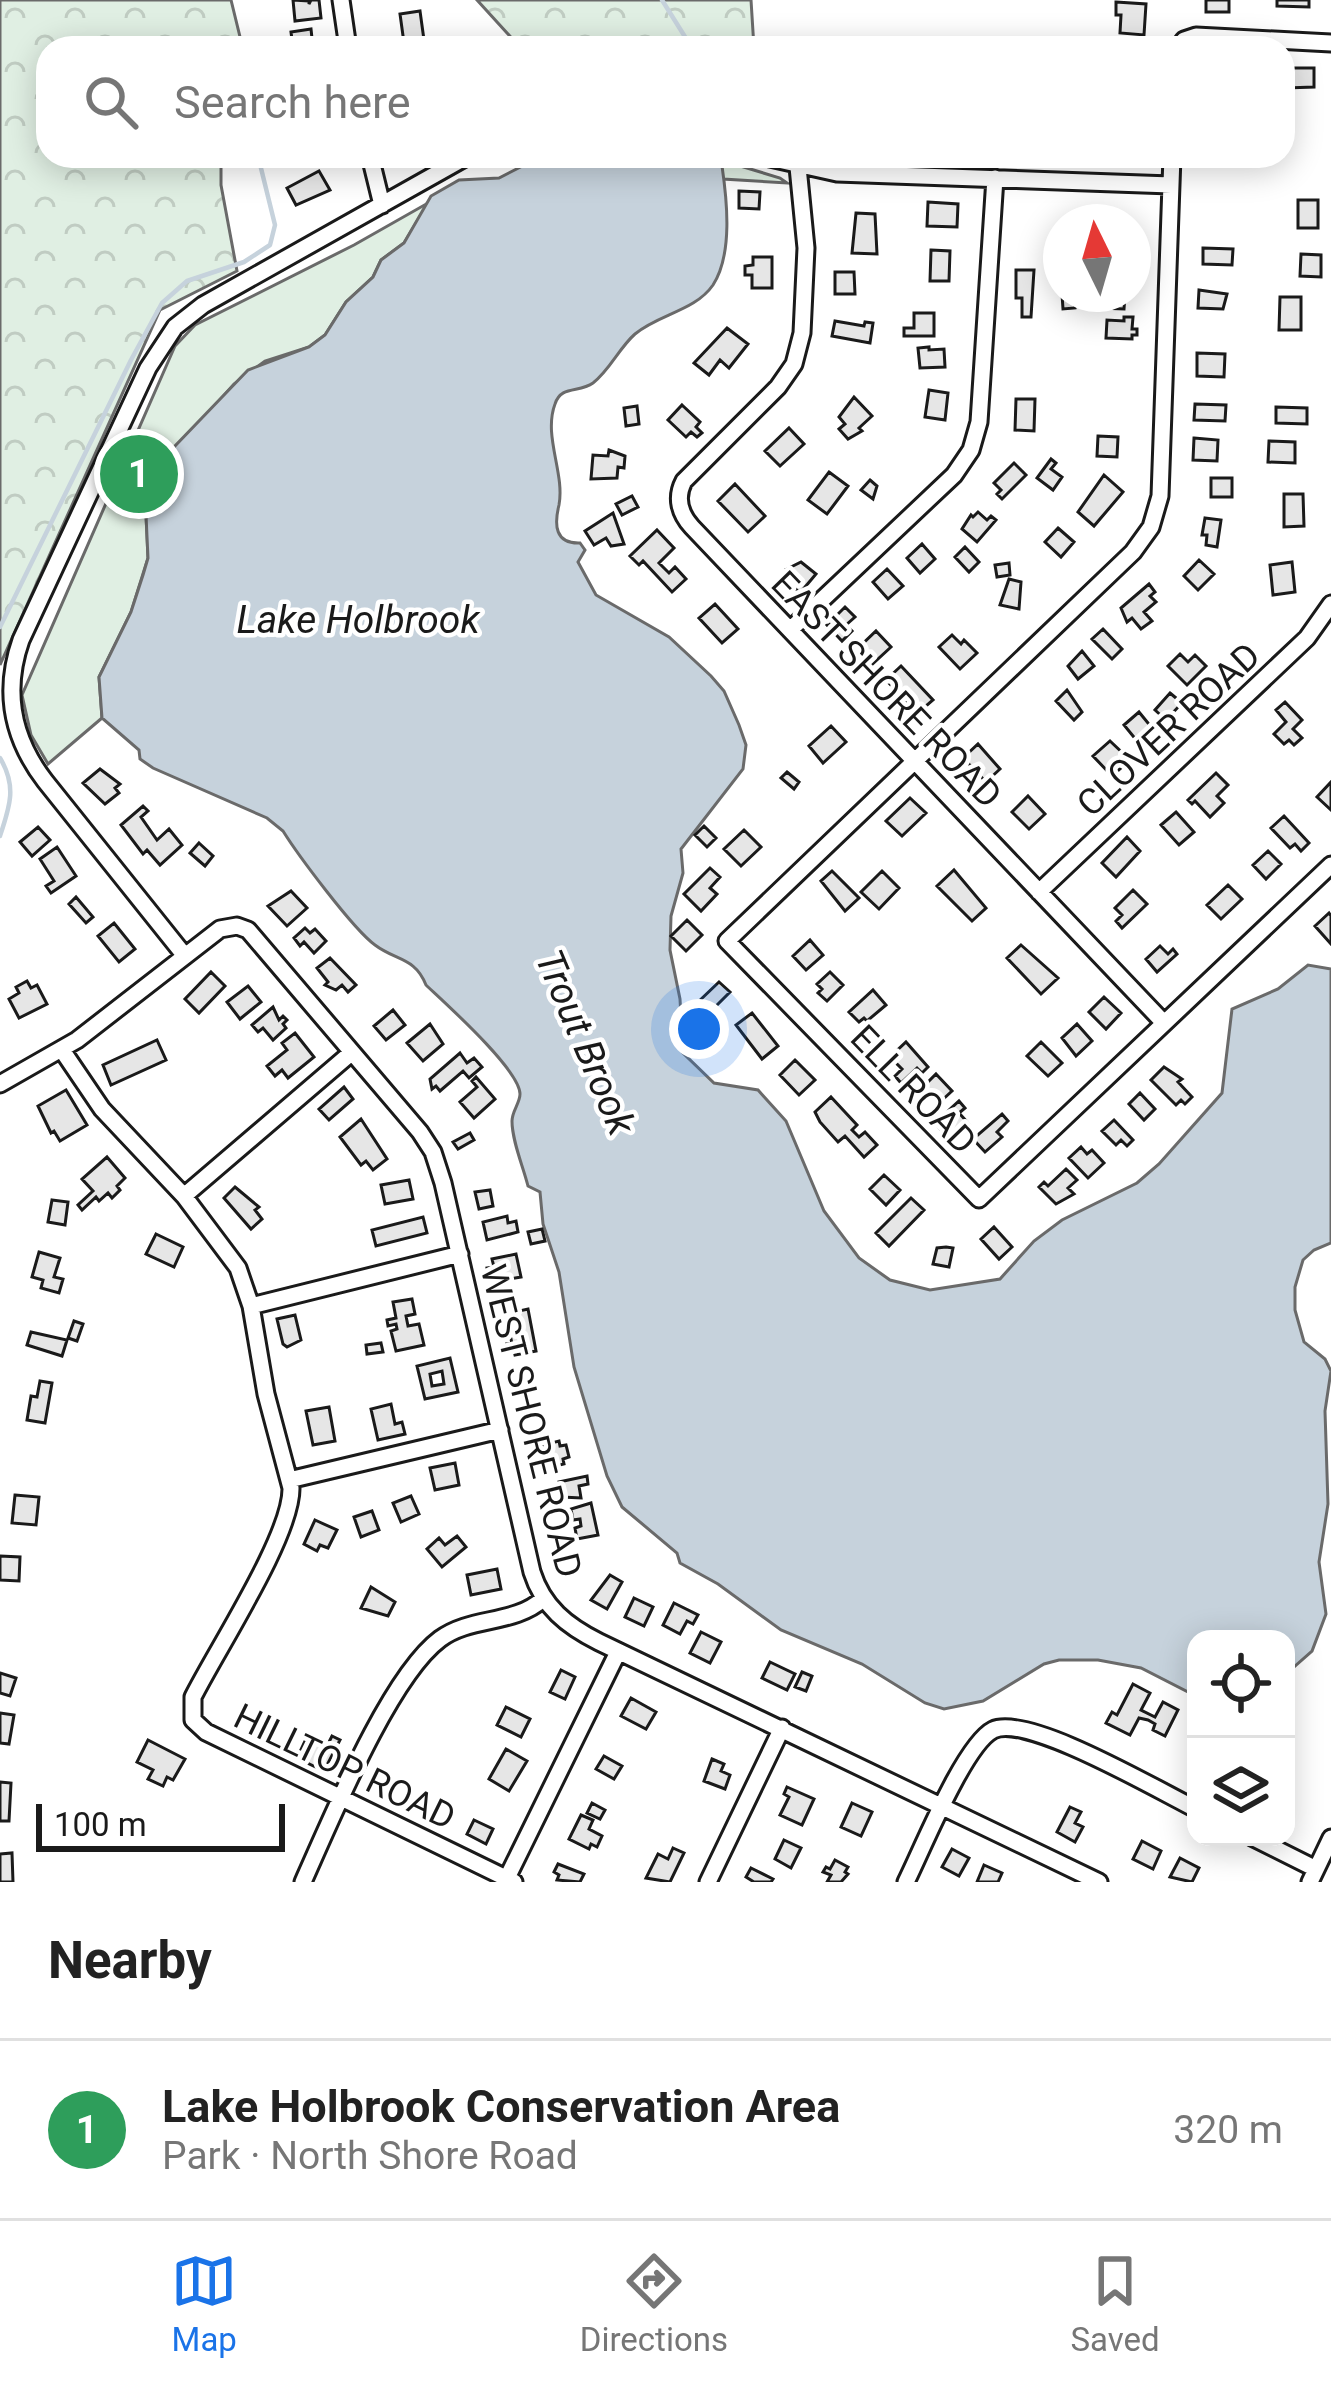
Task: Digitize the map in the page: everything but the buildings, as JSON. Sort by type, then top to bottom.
[{"type":"street","points":[[341,0],[346,36]]},
{"type":"street","points":[[1295,41],[1331,43]]},
{"type":"street","points":[[373,168],[382,205]]},
{"type":"street","points":[[0,1084],[62,1050],[185,956],[30,759],[12,708],[14,661],[148,368],[167,337],[203,305],[447,168]]},
{"type":"street","name":"EAST SHORE ROAD","points":[[798,168],[806,248],[802,332],[794,364],[778,387],[688,476],[679,499],[692,527],[1164,1023]]},
{"type":"street","points":[[804,168],[1171,185]]},
{"type":"street","points":[[913,760],[1133,552],[1151,527],[1160,496],[1172,168]]},
{"type":"street","points":[[790,630],[954,475],[971,450],[979,422],[995,178]]},
{"type":"street","name":"CLOVER ROAD","points":[[1040,892],[1307,638],[1331,604]]},
{"type":"street","name":"ELL ROAD","points":[[913,760],[728,940],[979,1199],[1164,1023]]},
{"type":"street","points":[[1164,1023],[1331,865]]},
{"type":"street","name":"WEST SHORE ROAD","points":[[185,956],[220,929],[237,926],[259,940],[433,1152],[532,1571],[543,1599],[575,1629],[618,1652],[1100,1882]]},
{"type":"street","name":"HILLTOP ROAD","points":[[62,1050],[103,1109],[184,1196],[232,1258],[251,1306],[266,1394],[290,1480],[285,1522],[195,1691],[190,1715],[206,1732],[508,1881]]},
{"type":"street","points":[[184,1196],[351,1053]]},
{"type":"street","points":[[251,1306],[460,1254]]},
{"type":"street","points":[[290,1480],[500,1430]]},
{"type":"street","points":[[303,1882],[402,1682],[428,1648],[450,1632],[526,1611],[543,1599]]},
{"type":"street","points":[[508,1881],[618,1652]]},
{"type":"street","points":[[906,1882],[979,1743],[993,1730],[1012,1727],[1042,1733],[1187,1805]]},
{"type":"street","points":[[709,1882],[782,1728]]},
{"type":"street","points":[[1266,1846],[1313,1875],[1331,1838]]},
{"type":"green space","points":[[0,0],[231,0],[240,36],[36,36],[36,168],[221,168],[237,271],[160,310],[0,665]]},
{"type":"green space","points":[[477,0],[751,0],[753,36],[510,36]]},
{"type":"green space","points":[[720,168],[747,168],[787,183],[723,179]]},
{"type":"green space","points":[[428,203],[404,243],[381,260],[373,277],[346,302],[325,335],[309,347],[265,361],[234,384],[163,464],[146,515],[148,558],[131,612],[99,677],[102,718],[48,764],[31,735],[22,695],[175,346],[195,325]]},
{"type":"water","name":"Lake Holbrook","points":[[519,168],[722,168],[726,243],[713,285],[697,301],[635,334],[599,378],[562,394],[555,404],[551,429],[560,493],[557,526],[561,537],[580,543],[585,550],[578,562],[596,595],[669,637],[724,691],[739,725],[746,745],[743,769],[681,849],[683,873],[671,916],[670,950],[680,999],[683,1053],[714,1083],[758,1090],[786,1121],[824,1211],[859,1258],[890,1280],[930,1290],[1000,1279],[1034,1241],[1062,1220],[1137,1183],[1222,1093],[1232,1009],[1278,989],[1308,965],[1331,969],[1331,1243],[1303,1260],[1295,1287],[1295,1310],[1304,1342],[1325,1359],[1331,1371],[1325,1411],[1328,1504],[1319,1562],[1326,1614],[1312,1651],[1295,1666],[1295,1630],[1187,1630],[1187,1691],[1141,1668],[1098,1660],[1059,1660],[1044,1664],[983,1701],[944,1709],[925,1703],[862,1664],[781,1630],[680,1563],[677,1553],[622,1507],[607,1476],[574,1367],[540,1192],[528,1186],[516,1145],[512,1121],[520,1094],[508,1069],[416,969],[365,936],[283,831],[267,818],[153,768],[102,718],[99,677],[131,612],[148,558],[146,515],[163,464],[248,370],[309,347],[325,335],[346,302],[373,277],[381,260],[404,243],[431,196],[459,180],[499,178]]},
{"type":"waterway","points":[[662,0],[684,36]]},
{"type":"waterway","points":[[0,627],[162,303],[187,281],[244,262],[270,245],[275,225],[261,168]]},
{"type":"waterway","points":[[0,758],[9,778],[10,796],[0,836]]},
{"type":"place","name":"Lake Holbrook Conservation Area","points":[[139,474]]},
{"type":"water label","name":"Trout Brook","points":[[586,1042]]}]
